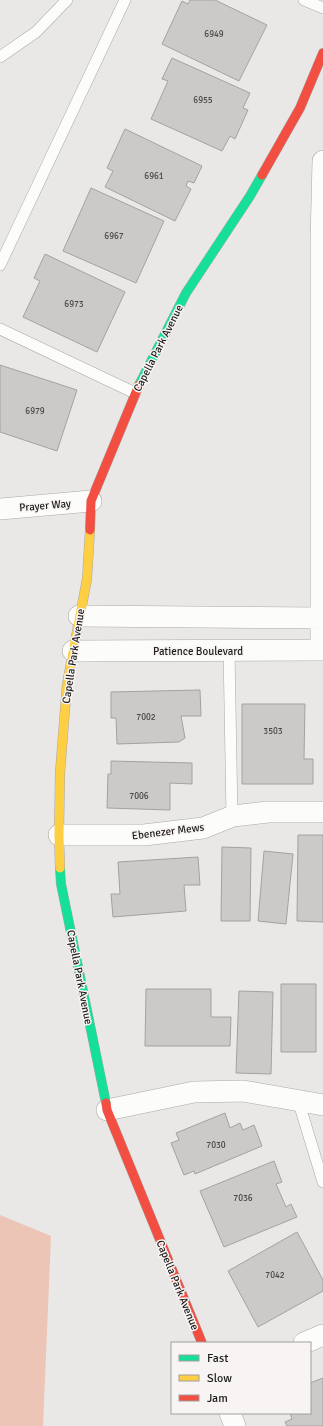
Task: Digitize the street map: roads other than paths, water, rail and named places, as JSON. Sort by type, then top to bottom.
[{"type":"street","name":"Capella Park Avenue","points":[[202,1342],[107,1110],[61,884],[58,835],[60,773],[67,684],[87,579],[91,501],[135,393],[186,293],[250,196],[300,108],[323,53]]},
{"type":"street","points":[[322,650],[321,242],[323,160]]},
{"type":"street","name":"Prayer Way","points":[[0,509],[91,501]]},
{"type":"street","points":[[79,616],[322,618]]},
{"type":"street","name":"Patience Boulevard","points":[[73,651],[322,650]]},
{"type":"street","name":"Ebenezer Mews","points":[[58,835],[144,835],[203,828],[232,817],[268,812],[323,812]]},
{"type":"street","points":[[107,1110],[194,1092],[243,1090],[323,1105]]},
{"type":"street","points":[[306,1342],[323,1335]]},
{"type":"street","points":[[230,1414],[235,1426]]},
{"type":"lane","points":[[0,57],[36,32],[67,0]]},
{"type":"lane","points":[[0,265],[125,0]]},
{"type":"lane","points":[[304,0],[323,8]]},
{"type":"lane","points":[[0,329],[135,393]]},
{"type":"lane","points":[[229,650],[232,817]]},
{"type":"lane","points":[[298,1100],[323,1182]]}]
